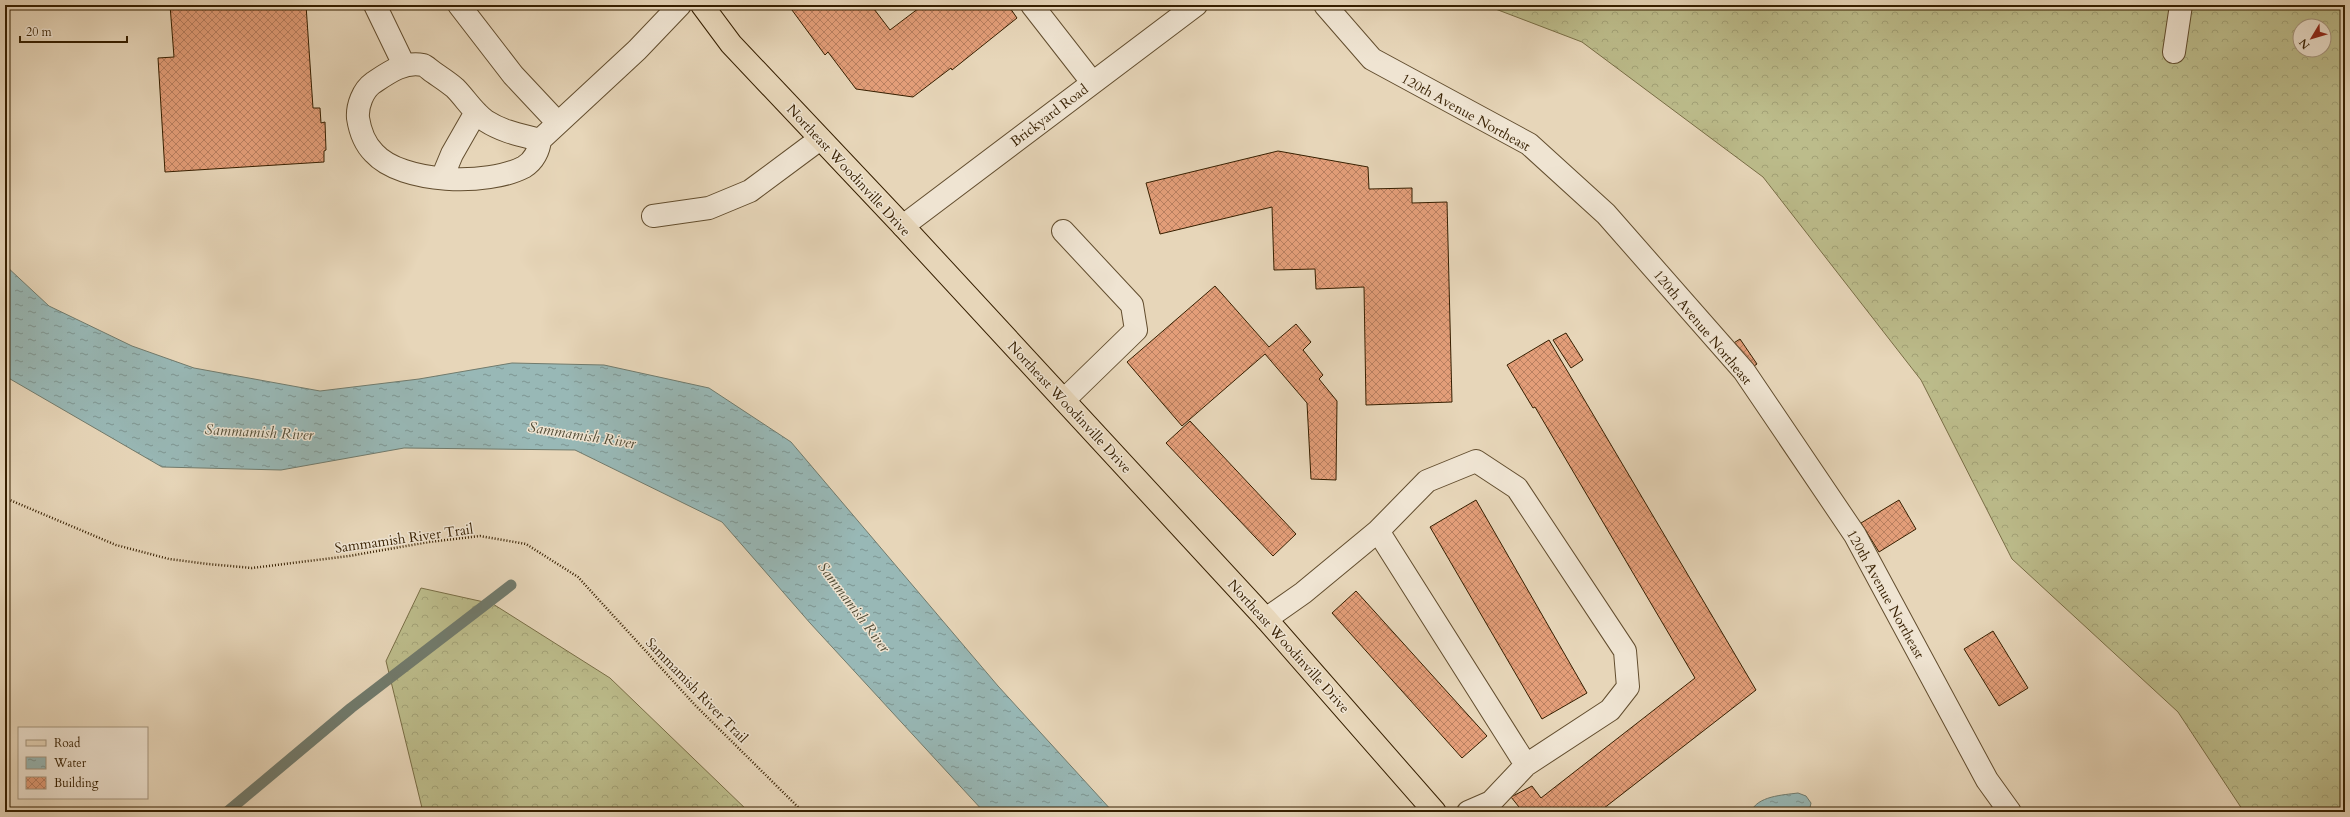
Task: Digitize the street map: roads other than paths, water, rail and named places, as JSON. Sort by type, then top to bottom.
[{"type":"main road","name":"Northeast Woodinville Drive","points":[[702,5],[731,44],[903,226],[1266,619],[1435,812]]},
{"type":"street","points":[[375,5],[404,65]]},
{"type":"street","points":[[459,5],[513,75],[558,123]]},
{"type":"street","points":[[540,140],[504,132],[485,120],[455,88],[424,65],[404,65],[370,85],[362,96],[358,112],[360,129],[374,154],[385,162],[402,170],[442,178],[485,177],[525,166],[539,151],[540,140],[637,50],[680,5]]},
{"type":"street","points":[[1032,5],[1092,82]]},
{"type":"street","name":"Brickyard Road","points":[[903,226],[1196,5]]},
{"type":"street","points":[[2174,52],[2181,5]]},
{"type":"street","name":"120th Avenue Northeast","points":[[1330,11],[1372,59],[1529,144],[1606,214],[1744,371],[1855,535],[1987,780],[2010,812]]},
{"type":"street","points":[[442,178],[452,154],[476,112]]},
{"type":"street","points":[[653,216],[709,208],[750,191],[820,139]]},
{"type":"street","points":[[1063,231],[1132,305],[1136,330],[1064,400]]},
{"type":"street","points":[[1266,619],[1303,593],[1378,532],[1427,481],[1476,461],[1516,488],[1625,651],[1628,687],[1610,710],[1526,765],[1491,802],[1468,812]]},
{"type":"street","points":[[1378,532],[1526,765]]},
{"type":"water","name":"Sammamish River","points":[[5,265],[49,306],[132,346],[194,368],[320,391],[419,379],[512,363],[604,365],[709,388],[791,442],[998,686],[1113,812],[984,812],[810,623],[722,522],[575,450],[404,448],[281,470],[162,467],[5,376]]},
{"type":"water","points":[[1798,793],[1806,796],[1811,803],[1809,812],[1751,812],[1754,807],[1765,799]]},
{"type":"waterway","points":[[227,812],[351,708],[511,585]]}]
